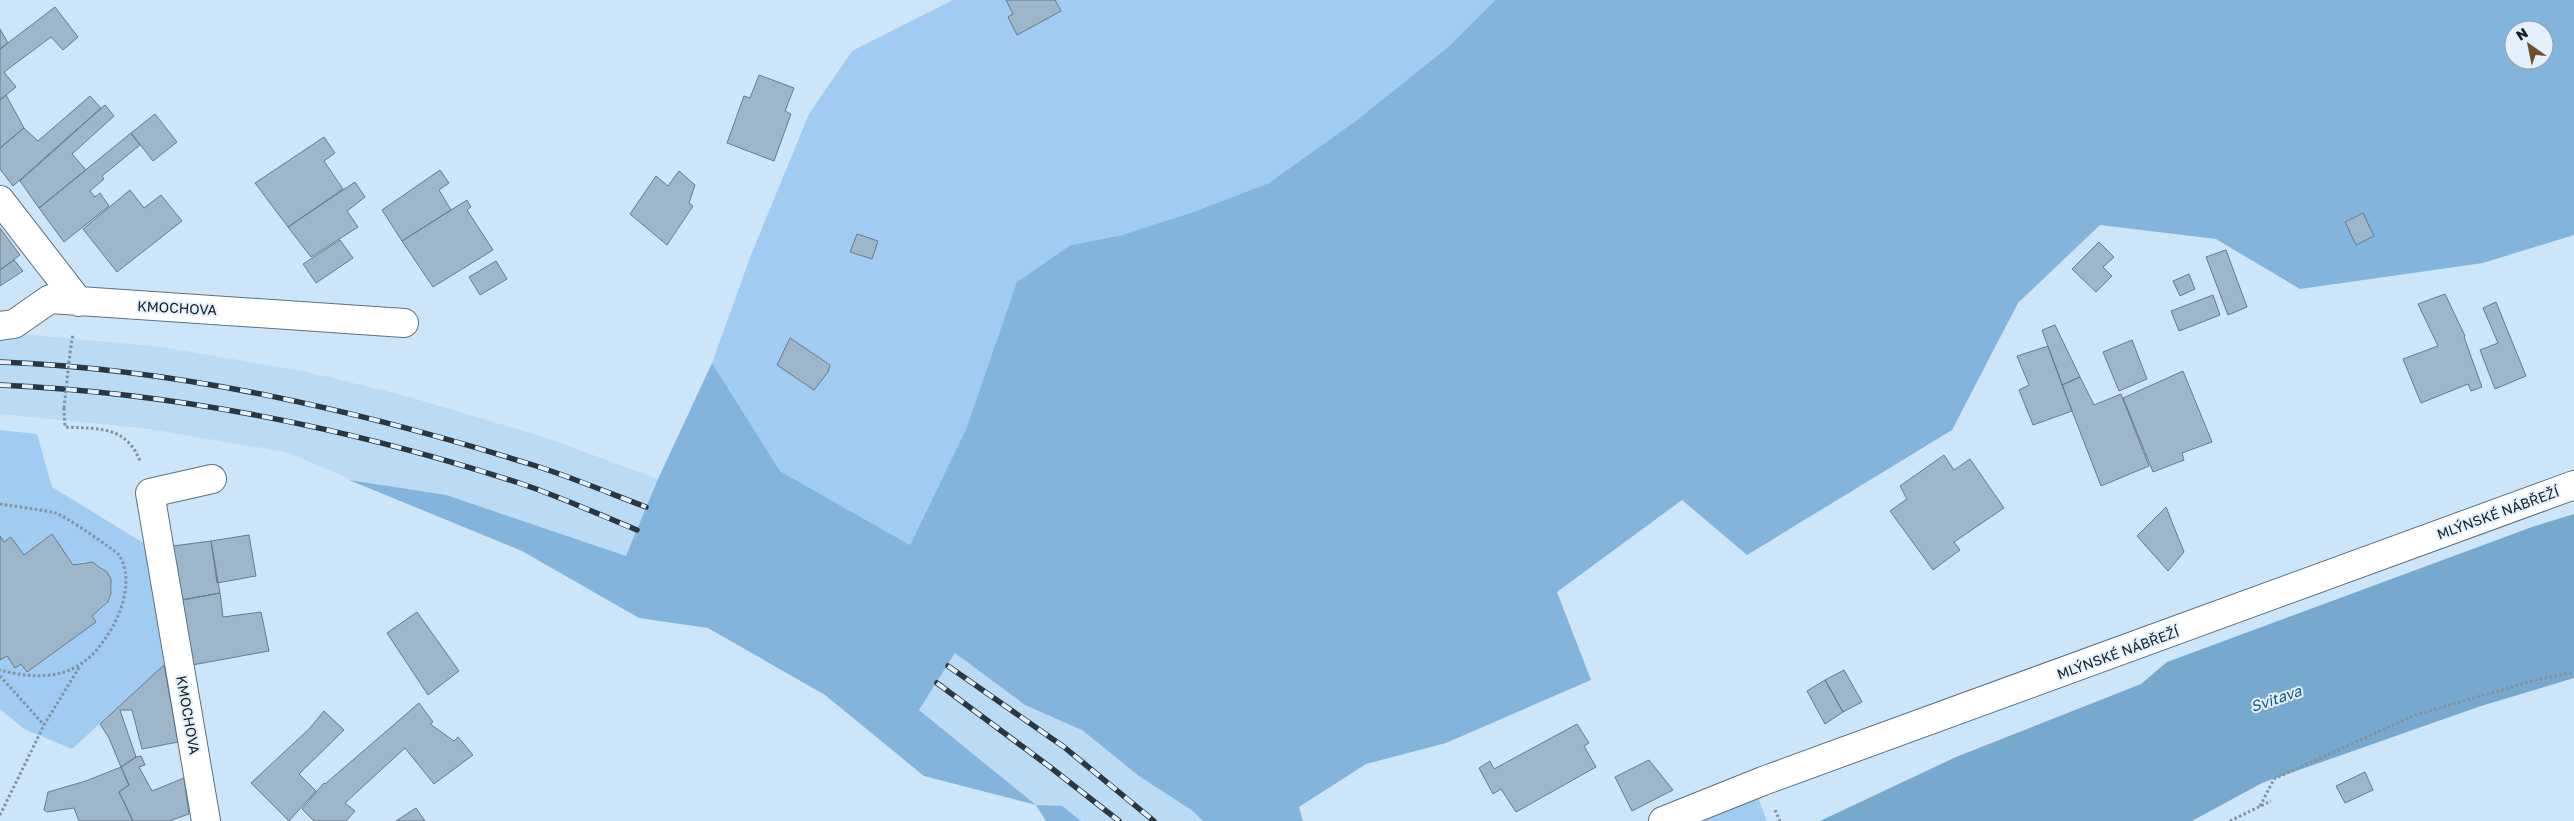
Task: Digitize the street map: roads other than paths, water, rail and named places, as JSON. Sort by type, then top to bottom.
[{"type":"street","points":[[0,200],[78,302]]},
{"type":"street","name":"KMOCHOVA","points":[[0,326],[14,324],[50,299],[404,323]]},
{"type":"street","name":"KMOCHOVA","points":[[206,821],[150,493],[212,478]]},
{"type":"street","name":"MLÝNSKÉ NÁBŘEŽÍ","points":[[1663,821],[1771,778],[2574,485]]},
{"type":"water","name":"Svitava","points":[[2574,514],[2574,678],[2481,706],[2262,783],[2192,821],[1820,821],[1956,757],[2141,684],[2167,662],[2532,527]]},
{"type":"railway","points":[[0,362],[68,366],[135,373],[203,383],[270,396],[403,427],[468,445],[533,465],[646,507]]},
{"type":"railway","points":[[0,385],[67,389],[200,405],[331,431],[461,465],[525,485],[637,530]]},
{"type":"railway","points":[[948,666],[1064,747],[1154,821]]},
{"type":"railway","points":[[937,683],[1119,821]]}]
